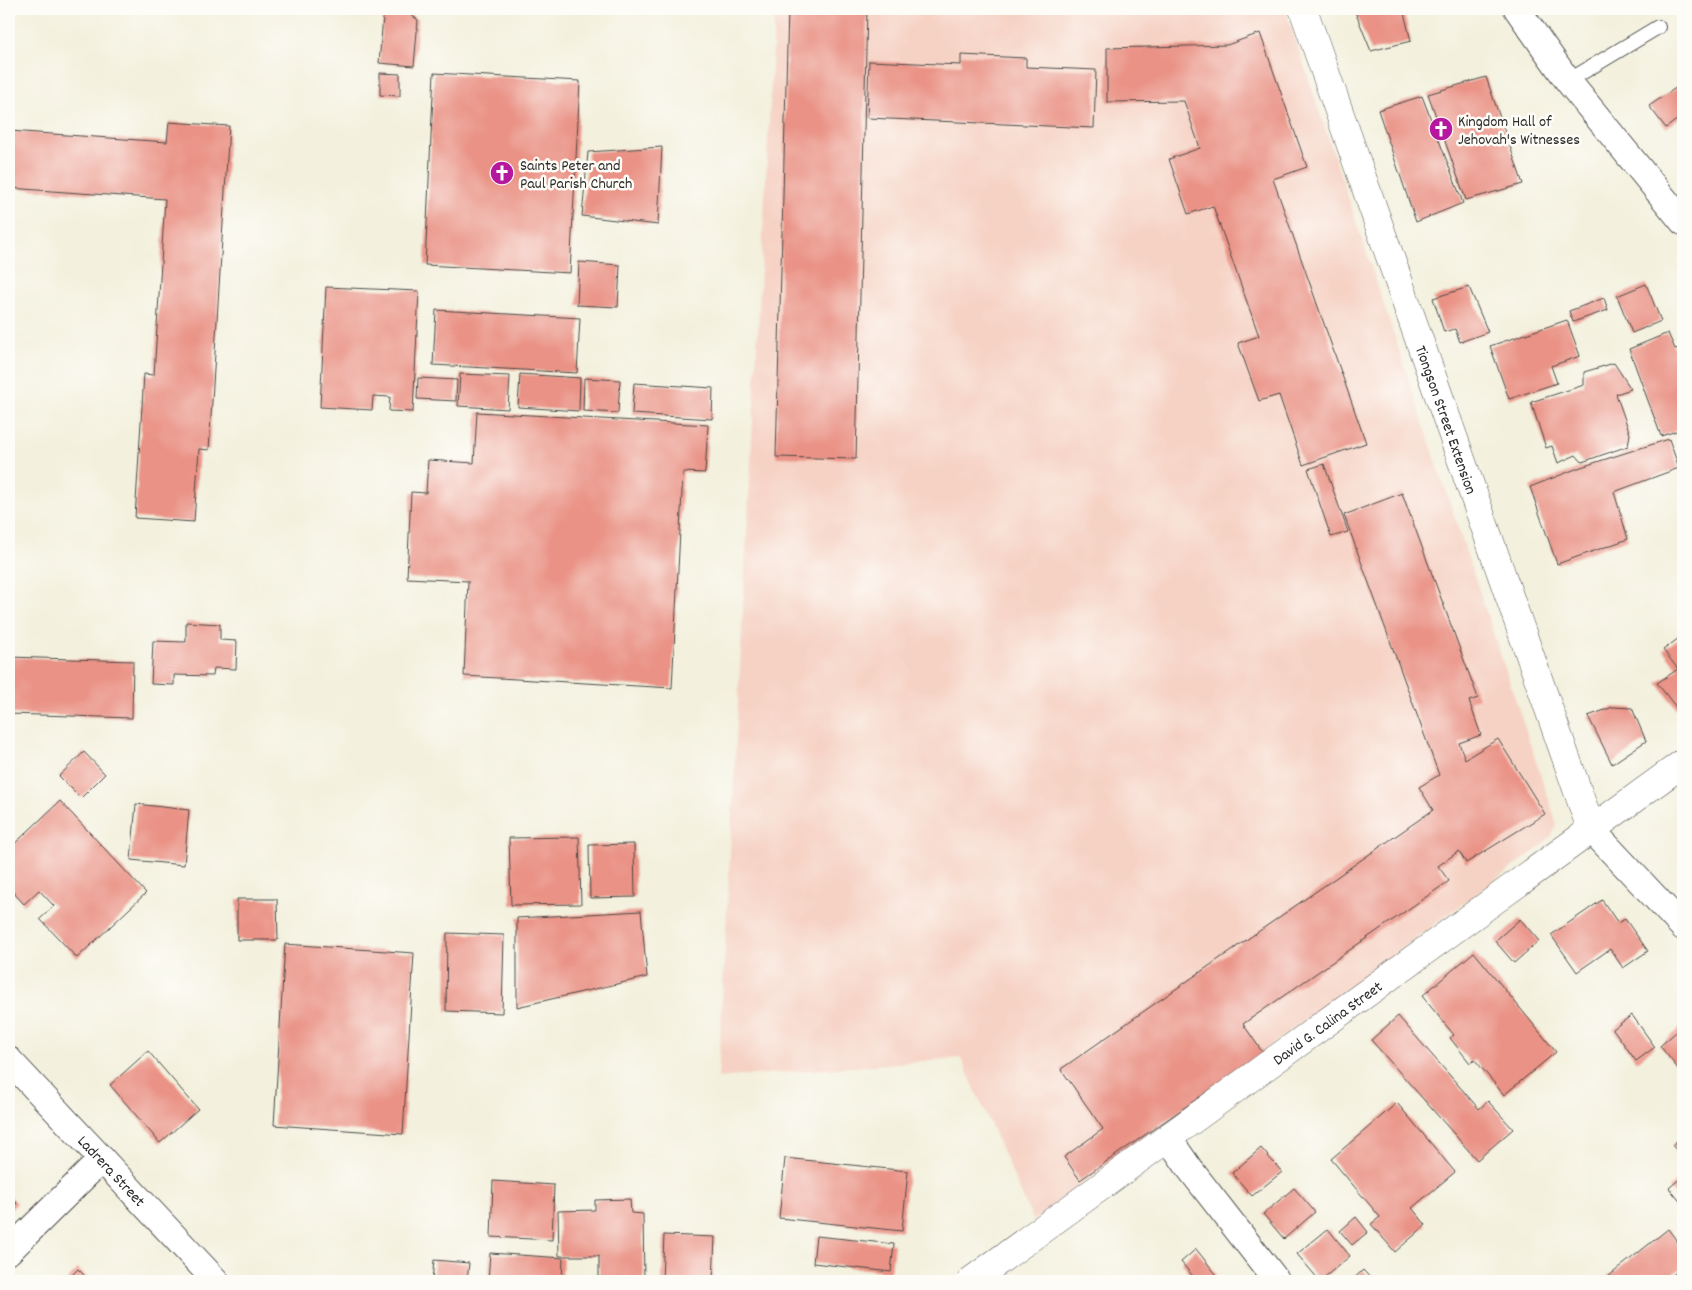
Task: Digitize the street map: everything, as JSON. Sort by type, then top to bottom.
[{"type":"street","name":"Tiongson Street Extension","points":[[1303,9],[1591,829]]},
{"type":"street","points":[[1517,9],[1568,81],[1683,222]]},
{"type":"street","name":"David G. Calina Street","points":[[971,1281],[1169,1139],[1683,763]]},
{"type":"street","points":[[1591,829],[1683,927]]},
{"type":"street","name":"Ladrera Street","points":[[9,1060],[216,1281]]},
{"type":"street","points":[[1169,1139],[1268,1278]]},
{"type":"street","points":[[9,1252],[102,1159]]},
{"type":"lane","points":[[1568,81],[1658,27]]},
{"type":"shaded area","points":[[775,9],[1284,9],[1556,824],[1553,834],[1540,847],[1033,1220],[961,1058],[718,1078]]},
{"type":"building","points":[[394,9],[403,9],[418,20],[414,66],[379,63],[383,17]]},
{"type":"building","points":[[788,9],[867,9],[856,459],[776,457]]},
{"type":"building","points":[[1354,9],[1403,9],[1411,41],[1371,51]]},
{"type":"building","points":[[1260,33],[1307,167],[1273,179],[1366,443],[1303,465],[1279,395],[1259,401],[1238,343],[1259,336],[1213,206],[1188,214],[1169,159],[1200,148],[1184,101],[1107,102],[1107,48],[1227,45]]},
{"type":"building","points":[[961,55],[1026,58],[1026,67],[1096,70],[1094,128],[867,118],[869,61],[961,65]]},
{"type":"building","points":[[380,73],[400,74],[400,96],[380,95]]},
{"type":"building","name":"Saints Peter and Paul Parish Church","points":[[434,73],[580,81],[570,273],[425,265]]},
{"type":"building","points":[[1486,77],[1523,184],[1466,200],[1428,94]]},
{"type":"building","points":[[1683,83],[1683,115],[1666,128],[1649,106]]},
{"type":"building","points":[[1422,96],[1463,203],[1416,222],[1378,110]]},
{"type":"building","points":[[169,122],[229,126],[209,450],[199,449],[194,522],[135,518],[144,374],[154,375],[165,199],[9,188],[9,131],[167,142]]},
{"type":"building","points":[[662,147],[658,225],[582,216],[588,152]]},
{"type":"building","points":[[579,262],[620,265],[618,307],[577,305]]},
{"type":"building","points":[[1646,284],[1661,321],[1632,333],[1617,296]]},
{"type":"building","points":[[326,287],[419,291],[413,412],[389,411],[390,397],[373,396],[372,410],[320,407]]},
{"type":"building","points":[[1469,287],[1488,332],[1460,342],[1455,329],[1444,332],[1433,298]]},
{"type":"building","points":[[1604,298],[1608,310],[1573,322],[1569,311]]},
{"type":"building","points":[[436,310],[580,318],[577,373],[433,365]]},
{"type":"building","points":[[1567,320],[1580,356],[1551,366],[1557,383],[1509,399],[1490,346]]},
{"type":"building","points":[[1668,333],[1675,349],[1683,347],[1683,429],[1661,436],[1629,349]]},
{"type":"building","points":[[1614,363],[1631,389],[1616,394],[1630,434],[1628,446],[1582,462],[1576,455],[1558,463],[1552,446],[1546,448],[1531,402],[1584,385],[1584,372]]},
{"type":"building","points":[[460,374],[510,376],[508,409],[458,406]]},
{"type":"building","points":[[520,374],[580,378],[579,411],[518,407]]},
{"type":"building","points":[[418,378],[457,380],[456,401],[417,399]]},
{"type":"building","points":[[584,378],[620,380],[618,413],[583,411]]},
{"type":"building","points":[[634,383],[713,388],[712,419],[632,414]]},
{"type":"building","points":[[477,412],[708,425],[705,473],[683,472],[672,688],[464,676],[468,581],[407,578],[411,492],[426,493],[428,460],[474,463]]},
{"type":"building","points":[[1669,439],[1679,468],[1614,492],[1628,539],[1557,564],[1530,487],[1581,467]]},
{"type":"building","points":[[1324,464],[1348,532],[1331,537],[1308,469]]},
{"type":"building","points":[[1402,493],[1478,698],[1469,701],[1481,735],[1459,743],[1465,759],[1498,739],[1545,814],[1466,863],[1459,851],[1438,866],[1449,881],[1243,1024],[1263,1053],[1080,1180],[1064,1157],[1103,1129],[1061,1069],[1433,810],[1419,787],[1439,775],[1344,515]]},
{"type":"building","points":[[186,622],[220,624],[220,640],[237,641],[236,669],[214,668],[213,676],[174,675],[174,685],[151,684],[153,641],[186,642]]},
{"type":"building","points":[[1683,635],[1682,715],[1657,683],[1678,669],[1663,650]]},
{"type":"building","points":[[9,657],[133,661],[132,718],[9,714]]},
{"type":"building","points":[[1613,707],[1632,708],[1646,741],[1612,764],[1588,716]]},
{"type":"building","points":[[84,752],[105,774],[81,798],[59,776]]},
{"type":"building","points":[[60,801],[146,893],[77,958],[40,919],[54,906],[39,890],[24,904],[9,888],[9,849]]},
{"type":"building","points":[[136,804],[189,810],[184,865],[131,860]]},
{"type":"building","points":[[579,837],[581,904],[511,905],[509,838]]},
{"type":"building","points":[[634,844],[635,897],[590,898],[589,845]]},
{"type":"building","points":[[237,899],[277,899],[278,940],[237,940]]},
{"type":"building","points":[[1602,900],[1618,923],[1625,919],[1648,951],[1623,968],[1610,949],[1577,972],[1551,935]]},
{"type":"building","points":[[641,911],[647,977],[517,1007],[517,918]]},
{"type":"building","points":[[1520,919],[1539,941],[1514,963],[1495,941]]},
{"type":"building","points":[[447,933],[504,935],[502,1013],[446,1011]]},
{"type":"building","points":[[285,944],[414,953],[403,1134],[274,1125]]},
{"type":"building","points":[[1474,952],[1556,1052],[1504,1095],[1475,1060],[1470,1063],[1450,1038],[1454,1035],[1422,996]]},
{"type":"building","points":[[1632,1015],[1655,1047],[1636,1061],[1613,1029]]},
{"type":"building","points":[[1398,1016],[1479,1109],[1488,1101],[1513,1129],[1477,1160],[1371,1040]]},
{"type":"building","points":[[1683,1026],[1683,1075],[1660,1046]]},
{"type":"building","points":[[148,1051],[198,1109],[160,1143],[110,1085]]},
{"type":"building","points":[[1397,1103],[1455,1172],[1412,1208],[1426,1225],[1395,1252],[1371,1224],[1380,1217],[1331,1159]]},
{"type":"building","points":[[1683,1136],[1683,1158],[1672,1145]]},
{"type":"building","points":[[1261,1148],[1282,1172],[1252,1196],[1232,1173]]},
{"type":"building","points":[[785,1158],[908,1171],[902,1231],[779,1218]]},
{"type":"building","points":[[1683,1176],[1683,1205],[1669,1188]]},
{"type":"building","points":[[493,1181],[554,1185],[552,1240],[491,1237]]},
{"type":"building","points":[[1294,1188],[1315,1212],[1284,1239],[1263,1214]]},
{"type":"building","points":[[9,1195],[17,1203],[9,1211]]},
{"type":"building","points":[[630,1199],[631,1213],[643,1214],[644,1281],[599,1281],[599,1256],[559,1256],[558,1211],[595,1210],[595,1200]]},
{"type":"building","points":[[1356,1217],[1368,1232],[1352,1245],[1340,1231]]},
{"type":"building","points":[[1328,1229],[1350,1256],[1320,1281],[1297,1254]]},
{"type":"building","points":[[1668,1229],[1683,1249],[1683,1267],[1665,1281],[1604,1280]]},
{"type":"building","points":[[664,1235],[715,1237],[713,1281],[662,1281]]},
{"type":"building","points":[[816,1236],[894,1244],[891,1272],[813,1263]]},
{"type":"building","points":[[1196,1249],[1216,1274],[1208,1281],[1197,1281],[1181,1262]]},
{"type":"building","points":[[490,1253],[563,1258],[562,1281],[488,1281]]},
{"type":"building","points":[[434,1260],[469,1263],[467,1281],[432,1281]]},
{"type":"building","points":[[78,1269],[90,1281],[66,1281]]},
{"type":"building","points":[[1363,1270],[1373,1281],[1351,1281]]},
{"type":"place","name":"Kingdom Hall of Jehovah's Witnesses","points":[[1441,129]]},
{"type":"place","name":"Saints Peter and Paul Parish Church","points":[[502,173]]}]
